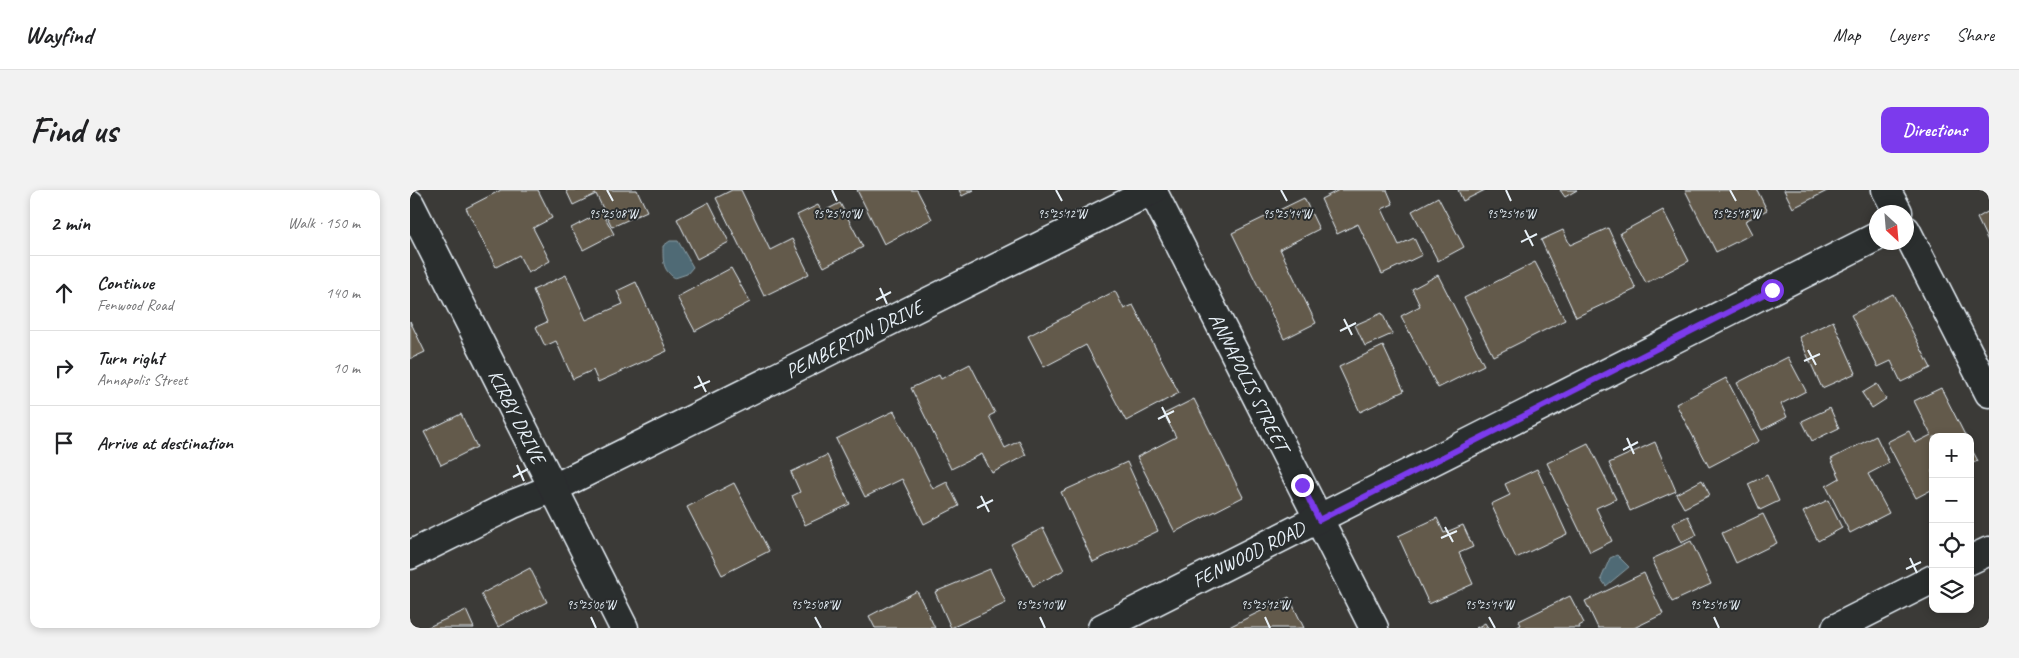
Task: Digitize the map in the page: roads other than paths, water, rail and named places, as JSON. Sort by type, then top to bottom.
[{"type":"street","name":"PEMBERTON DRIVE","points":[[410,555],[513,504],[554,488],[1153,190]]},
{"type":"street","name":"ANNAPOLIS STREET","points":[[1153,190],[1374,628]]},
{"type":"street","points":[[1886,190],[1894,205]]},
{"type":"street","name":"KIRBY DRIVE","points":[[410,204],[624,628]]},
{"type":"street","name":"FENWOOD ROAD","points":[[1102,628],[1869,241]]},
{"type":"street","points":[[1914,246],[1989,393]]},
{"type":"street","points":[[1974,558],[1989,551]]},
{"type":"street","points":[[1836,628],[1929,581]]},
{"type":"water","points":[[670,241],[678,241],[693,267],[687,274],[675,278],[665,268],[663,260],[663,246]]},
{"type":"water","points":[[1617,555],[1629,567],[1606,586],[1601,579],[1610,558]]}]
